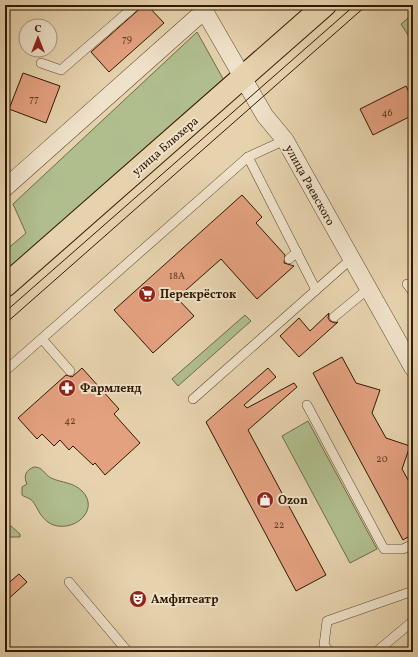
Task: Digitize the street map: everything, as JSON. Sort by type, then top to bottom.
[{"type":"main road","name":"улица Блюхера","points":[[5,286],[325,5]]},
{"type":"street","name":"улица Раевского","points":[[203,9],[265,116],[285,140],[413,368]]},
{"type":"street","points":[[5,188],[196,18],[203,9]]},
{"type":"lane","points":[[41,64],[62,70],[136,5]]},
{"type":"lane","points":[[5,372],[248,157],[285,140]]},
{"type":"lane","points":[[248,157],[316,290]]},
{"type":"lane","points":[[288,259],[297,252]]},
{"type":"lane","points":[[193,399],[351,259]]},
{"type":"lane","points":[[407,284],[413,292]]},
{"type":"lane","points":[[334,316],[368,289]]},
{"type":"lane","points":[[42,339],[70,371]]},
{"type":"lane","points":[[307,405],[384,549],[403,549],[413,544]]},
{"type":"lane","points":[[69,582],[128,652]]},
{"type":"lane","points":[[330,652],[324,646],[327,621],[413,591]]},
{"type":"lane","points":[[376,652],[413,620]]},
{"type":"green space","points":[[413,14],[413,43],[401,24]]},
{"type":"green space","points":[[197,32],[226,84],[5,276],[5,251],[26,233],[13,204]]},
{"type":"green space","points":[[245,315],[251,321],[178,386],[172,379]]},
{"type":"green space","points":[[308,421],[377,549],[350,563],[282,436]]},
{"type":"green space","points":[[34,467],[41,469],[55,480],[71,484],[82,491],[87,498],[88,506],[82,518],[68,526],[59,526],[51,524],[43,518],[32,501],[22,495],[22,487],[27,484],[25,476],[29,470]]},
{"type":"green space","points":[[5,526],[11,526],[20,534],[20,537],[5,537]]},
{"type":"building","points":[[144,5],[147,5],[164,23],[109,72],[91,52]]},
{"type":"building","points":[[23,73],[60,86],[46,123],[9,109]]},
{"type":"building","points":[[406,86],[413,100],[413,115],[373,135],[360,109]]},
{"type":"building","points":[[242,195],[262,217],[256,223],[285,255],[284,263],[294,266],[257,299],[221,259],[177,298],[194,316],[153,353],[114,310]]},
{"type":"building","points":[[329,313],[328,318],[330,321],[335,323],[338,322],[299,357],[280,336],[299,318],[310,331]]},
{"type":"building","points":[[342,357],[356,383],[380,390],[372,413],[386,438],[410,446],[402,469],[413,489],[413,534],[403,540],[313,373]]},
{"type":"building","points":[[82,368],[119,409],[114,414],[140,443],[105,475],[95,463],[93,465],[73,446],[69,450],[60,440],[54,446],[42,434],[37,439],[18,418],[66,375],[72,377]]},
{"type":"building","points":[[268,368],[276,377],[244,405],[247,408],[294,383],[297,387],[248,430],[326,575],[296,591],[206,422]]},
{"type":"building","points":[[19,574],[27,582],[5,602],[5,586]]},
{"type":"tram line","points":[[5,312],[355,5]]},
{"type":"tram line","points":[[5,324],[367,5]]},
{"type":"place","name":"Перекрёсток","points":[[147,294]]},
{"type":"place","name":"Фармленд","points":[[67,388]]},
{"type":"place","name":"Ozon","points":[[265,500]]},
{"type":"place","name":"Амфитеатр","points":[[138,599]]}]
